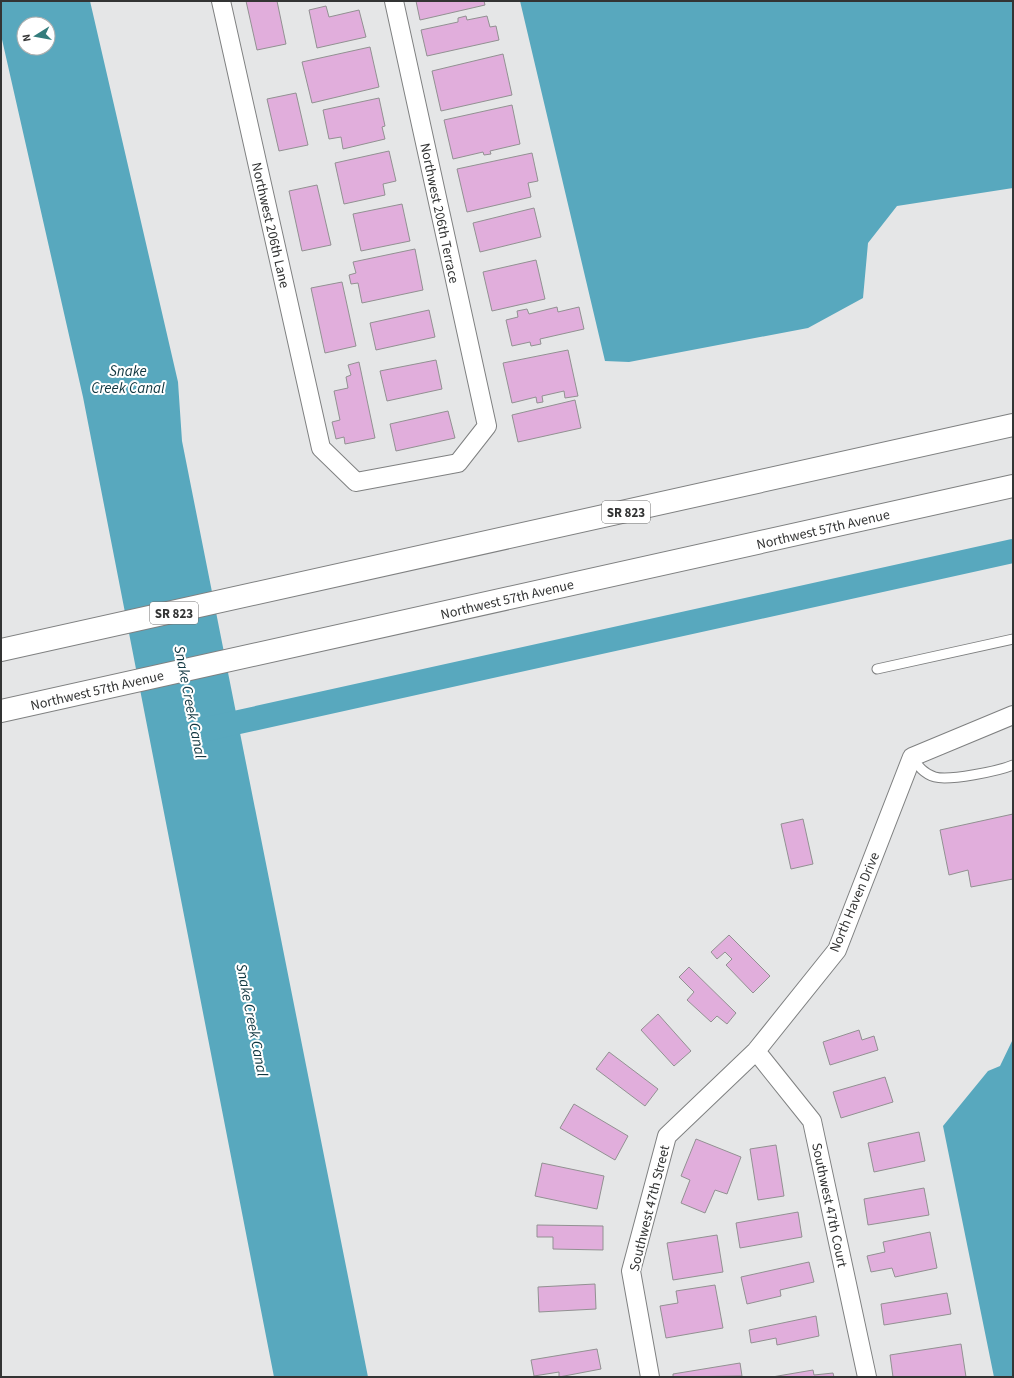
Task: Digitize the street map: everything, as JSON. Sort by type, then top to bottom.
[{"type":"main road","name":"SR 823","points":[[1,650],[1013,426]]},
{"type":"main road","name":"Northwest 57th Avenue","points":[[1,711],[1013,486]]},
{"type":"street","name":"Northwest 206th Lane","points":[[221,1],[321,448],[356,482],[458,463],[487,426]]},
{"type":"street","name":"Northwest 206th Terrace","points":[[394,1],[487,426]]},
{"type":"street","points":[[912,757],[1013,715]]},
{"type":"street","name":"North Haven Drive","points":[[756,1050],[837,950],[912,757]]},
{"type":"street","name":"Southwest 47th Street","points":[[650,1377],[631,1271],[667,1136],[756,1050]]},
{"type":"street","name":"Southwest 47th Court","points":[[756,1050],[812,1121],[867,1377]]},
{"type":"lane","points":[[876,669],[1013,639]]},
{"type":"lane","points":[[912,757],[921,770],[936,778],[963,777],[1013,765]]},
{"type":"water","name":"Snake Creek Canal","points":[[1,1],[90,1],[178,382],[182,441],[368,1377],[274,1377],[83,397],[1,35]]},
{"type":"water","points":[[520,1],[1013,1],[1013,188],[897,206],[868,243],[863,298],[808,328],[629,362],[605,361]]},
{"type":"water","points":[[1013,1039],[1013,1377],[994,1377],[943,1126],[988,1071],[1000,1066]]},
{"type":"building","points":[[246,1],[277,1],[286,44],[257,50]]},
{"type":"building","points":[[416,1],[484,1],[485,5],[420,20]]},
{"type":"building","points":[[326,6],[329,17],[359,10],[366,37],[317,48],[309,10]]},
{"type":"building","points":[[466,16],[467,20],[487,16],[490,27],[496,26],[499,40],[427,56],[421,30],[458,22],[458,18]]},
{"type":"building","points":[[370,47],[379,87],[312,103],[302,62]]},
{"type":"building","points":[[503,54],[512,95],[441,111],[432,71]]},
{"type":"building","points":[[296,93],[308,145],[279,151],[267,99]]},
{"type":"building","points":[[379,98],[385,126],[382,127],[385,139],[343,149],[341,137],[329,139],[323,110]]},
{"type":"building","points":[[512,105],[520,144],[490,151],[491,154],[484,155],[483,152],[453,159],[444,120]]},
{"type":"building","points":[[389,151],[396,181],[383,184],[385,195],[344,204],[335,163]]},
{"type":"building","points":[[532,153],[538,181],[528,183],[531,197],[467,212],[457,169]]},
{"type":"building","points":[[317,185],[331,245],[302,251],[289,191]]},
{"type":"building","points":[[402,204],[410,241],[361,251],[353,214]]},
{"type":"building","points":[[534,208],[541,237],[480,252],[473,223]]},
{"type":"building","points":[[415,249],[423,290],[362,303],[358,283],[351,284],[349,275],[356,273],[353,262]]},
{"type":"building","points":[[536,260],[545,299],[492,311],[483,272]]},
{"type":"building","points":[[342,282],[356,346],[325,353],[311,288]]},
{"type":"building","points":[[557,307],[558,312],[579,307],[584,329],[540,339],[541,344],[531,346],[530,342],[512,346],[506,320],[518,317],[517,311],[527,309],[529,314]]},
{"type":"building","points":[[429,310],[435,337],[376,350],[370,323]]},
{"type":"building","points":[[568,350],[578,396],[565,398],[564,391],[542,396],[543,402],[537,403],[536,397],[512,403],[503,363]]},
{"type":"building","points":[[436,360],[442,389],[387,401],[380,371]]},
{"type":"building","points":[[359,362],[375,438],[345,444],[344,437],[336,439],[332,422],[340,420],[334,391],[348,388],[346,377],[351,375],[348,365]]},
{"type":"building","points":[[575,400],[581,428],[518,442],[512,415]]},
{"type":"building","points":[[448,411],[455,438],[396,451],[390,424]]},
{"type":"building","points":[[1013,814],[1013,879],[971,887],[968,870],[949,875],[940,830]]},
{"type":"building","points":[[803,819],[813,864],[791,869],[781,824]]},
{"type":"building","points":[[729,935],[770,976],[753,993],[726,965],[732,959],[725,952],[717,959],[711,952]]},
{"type":"building","points":[[689,967],[736,1013],[727,1024],[717,1016],[711,1022],[687,1000],[694,992],[679,977]]},
{"type":"building","points":[[658,1014],[691,1051],[674,1066],[641,1030]]},
{"type":"building","points":[[859,1030],[862,1040],[874,1036],[878,1050],[830,1065],[823,1042]]},
{"type":"building","points":[[609,1052],[658,1089],[645,1106],[596,1069]]},
{"type":"building","points":[[885,1077],[893,1102],[841,1118],[833,1092]]},
{"type":"building","points":[[574,1104],[628,1136],[615,1160],[560,1128]]},
{"type":"building","points":[[919,1132],[925,1161],[874,1172],[868,1143]]},
{"type":"building","points":[[696,1139],[741,1157],[727,1194],[715,1190],[705,1213],[681,1203],[690,1180],[681,1176]]},
{"type":"building","points":[[776,1145],[784,1196],[758,1200],[750,1149]]},
{"type":"building","points":[[542,1163],[604,1176],[597,1209],[535,1196]]},
{"type":"building","points":[[924,1188],[929,1215],[868,1225],[864,1199]]},
{"type":"building","points":[[798,1212],[802,1237],[740,1248],[736,1223]]},
{"type":"building","points":[[537,1225],[603,1226],[603,1250],[553,1249],[553,1237],[537,1237]]},
{"type":"building","points":[[930,1232],[937,1268],[895,1277],[892,1268],[871,1272],[867,1256],[885,1252],[883,1242]]},
{"type":"building","points":[[717,1235],[723,1272],[673,1280],[667,1243]]},
{"type":"building","points":[[809,1262],[814,1282],[780,1290],[781,1296],[747,1304],[741,1277]]},
{"type":"building","points":[[595,1284],[596,1309],[539,1312],[538,1287]]},
{"type":"building","points":[[715,1285],[723,1328],[666,1338],[660,1306],[678,1303],[676,1291]]},
{"type":"building","points":[[947,1293],[951,1314],[884,1325],[881,1304]]},
{"type":"building","points":[[816,1316],[819,1336],[777,1345],[776,1338],[751,1343],[749,1330]]},
{"type":"building","points":[[961,1344],[966,1377],[893,1377],[890,1355]]},
{"type":"building","points":[[597,1349],[601,1369],[559,1377],[559,1372],[534,1376],[531,1360]]},
{"type":"building","points":[[740,1363],[742,1376],[673,1377],[673,1374]]},
{"type":"building","points":[[813,1370],[814,1375],[833,1373],[834,1377],[772,1377]]},
{"type":"waterway","points":[[207,729],[1013,551]]}]
